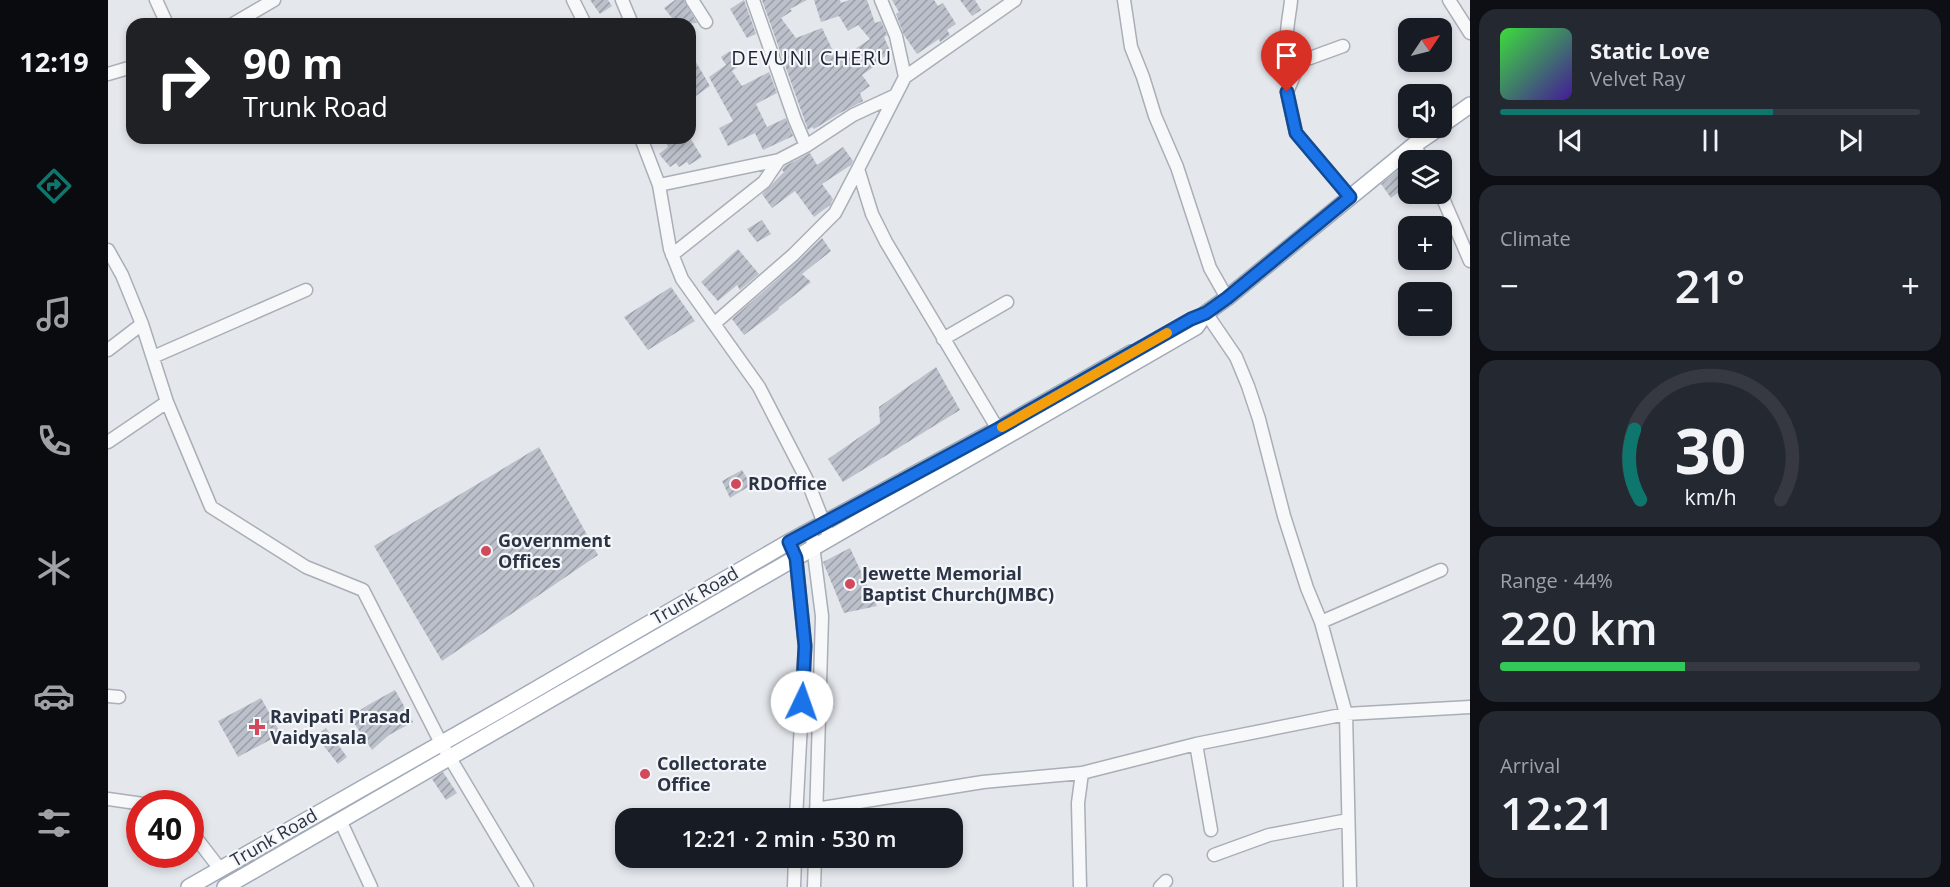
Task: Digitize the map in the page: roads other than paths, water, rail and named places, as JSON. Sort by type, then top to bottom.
[{"type":"main road","name":"Trunk Road","points":[[1452,118],[1470,105]]},
{"type":"main road","name":"Trunk Road","points":[[195,886],[220,869],[817,526],[1001,434],[1191,319],[1206,313],[1424,138]]},
{"type":"main road","points":[[225,887],[796,558],[1001,434]]},
{"type":"street","points":[[156,0],[164,18]]},
{"type":"street","points":[[243,18],[274,0]]},
{"type":"street","points":[[573,0],[582,18]]},
{"type":"street","points":[[622,0],[630,18]]},
{"type":"street","points":[[693,0],[706,22]]},
{"type":"street","points":[[753,0],[806,146]]},
{"type":"street","points":[[881,0],[896,36],[904,77]]},
{"type":"street","points":[[715,323],[793,255],[835,213],[904,77],[1015,0]]},
{"type":"street","points":[[1124,0],[1131,47],[1155,116],[1177,167],[1210,268],[1227,298]]},
{"type":"street","points":[[1291,0],[1288,27],[1290,53],[1295,60],[1343,46]]},
{"type":"street","points":[[1449,0],[1470,33]]},
{"type":"street","points":[[1301,59],[1287,92],[1296,133],[1350,197]]},
{"type":"street","points":[[108,74],[126,69]]},
{"type":"street","points":[[659,185],[779,160],[806,146],[853,115],[894,96]]},
{"type":"street","points":[[643,144],[659,185],[670,249],[682,279],[759,387],[807,480],[817,526],[814,547],[822,616],[816,808]]},
{"type":"street","points":[[1414,145],[1417,150]]},
{"type":"street","points":[[672,255],[764,182],[779,160]]},
{"type":"street","points":[[858,169],[872,214],[943,339],[1001,434]]},
{"type":"street","points":[[1445,204],[1470,261]]},
{"type":"street","points":[[108,250],[122,275],[142,324],[168,402],[211,507],[306,567],[363,590],[441,743],[527,887]]},
{"type":"street","points":[[153,357],[306,290]]},
{"type":"street","points":[[943,339],[1007,302]]},
{"type":"street","points":[[1206,313],[1236,357],[1248,386],[1284,516],[1307,588],[1321,622],[1346,714],[1350,887]]},
{"type":"street","points":[[108,350],[142,324]]},
{"type":"street","points":[[108,442],[168,402]]},
{"type":"street","points":[[817,526],[830,538]]},
{"type":"street","points":[[789,542],[796,558],[805,646],[797,808]]},
{"type":"street","points":[[1321,622],[1441,570]]},
{"type":"street","points":[[847,808],[983,782],[1083,773],[1196,744],[1346,714],[1470,707]]},
{"type":"street","points":[[1196,744],[1211,830]]},
{"type":"street","points":[[1080,887],[1078,803],[1083,773]]},
{"type":"street","points":[[108,799],[126,802]]},
{"type":"street","points":[[340,820],[370,887]]},
{"type":"street","points":[[1214,855],[1269,835],[1348,820]]},
{"type":"street","points":[[204,848],[220,869]]},
{"type":"street","points":[[794,887],[795,868]]},
{"type":"street","points":[[814,887],[815,868]]},
{"type":"place","name":"RDOffice","points":[[736,484]]},
{"type":"place","name":"Government Offices","points":[[486,551]]},
{"type":"place","name":"Jewette Memorial Baptist Church(JMBC)","points":[[850,584]]},
{"type":"place","name":"Ravipati Prasad Vaidyasala","points":[[257,727]]},
{"type":"place","name":"Collectorate Office","points":[[645,774]]},
{"type":"district","name":"DEVUNI CHERU","points":[[812,58]]}]
